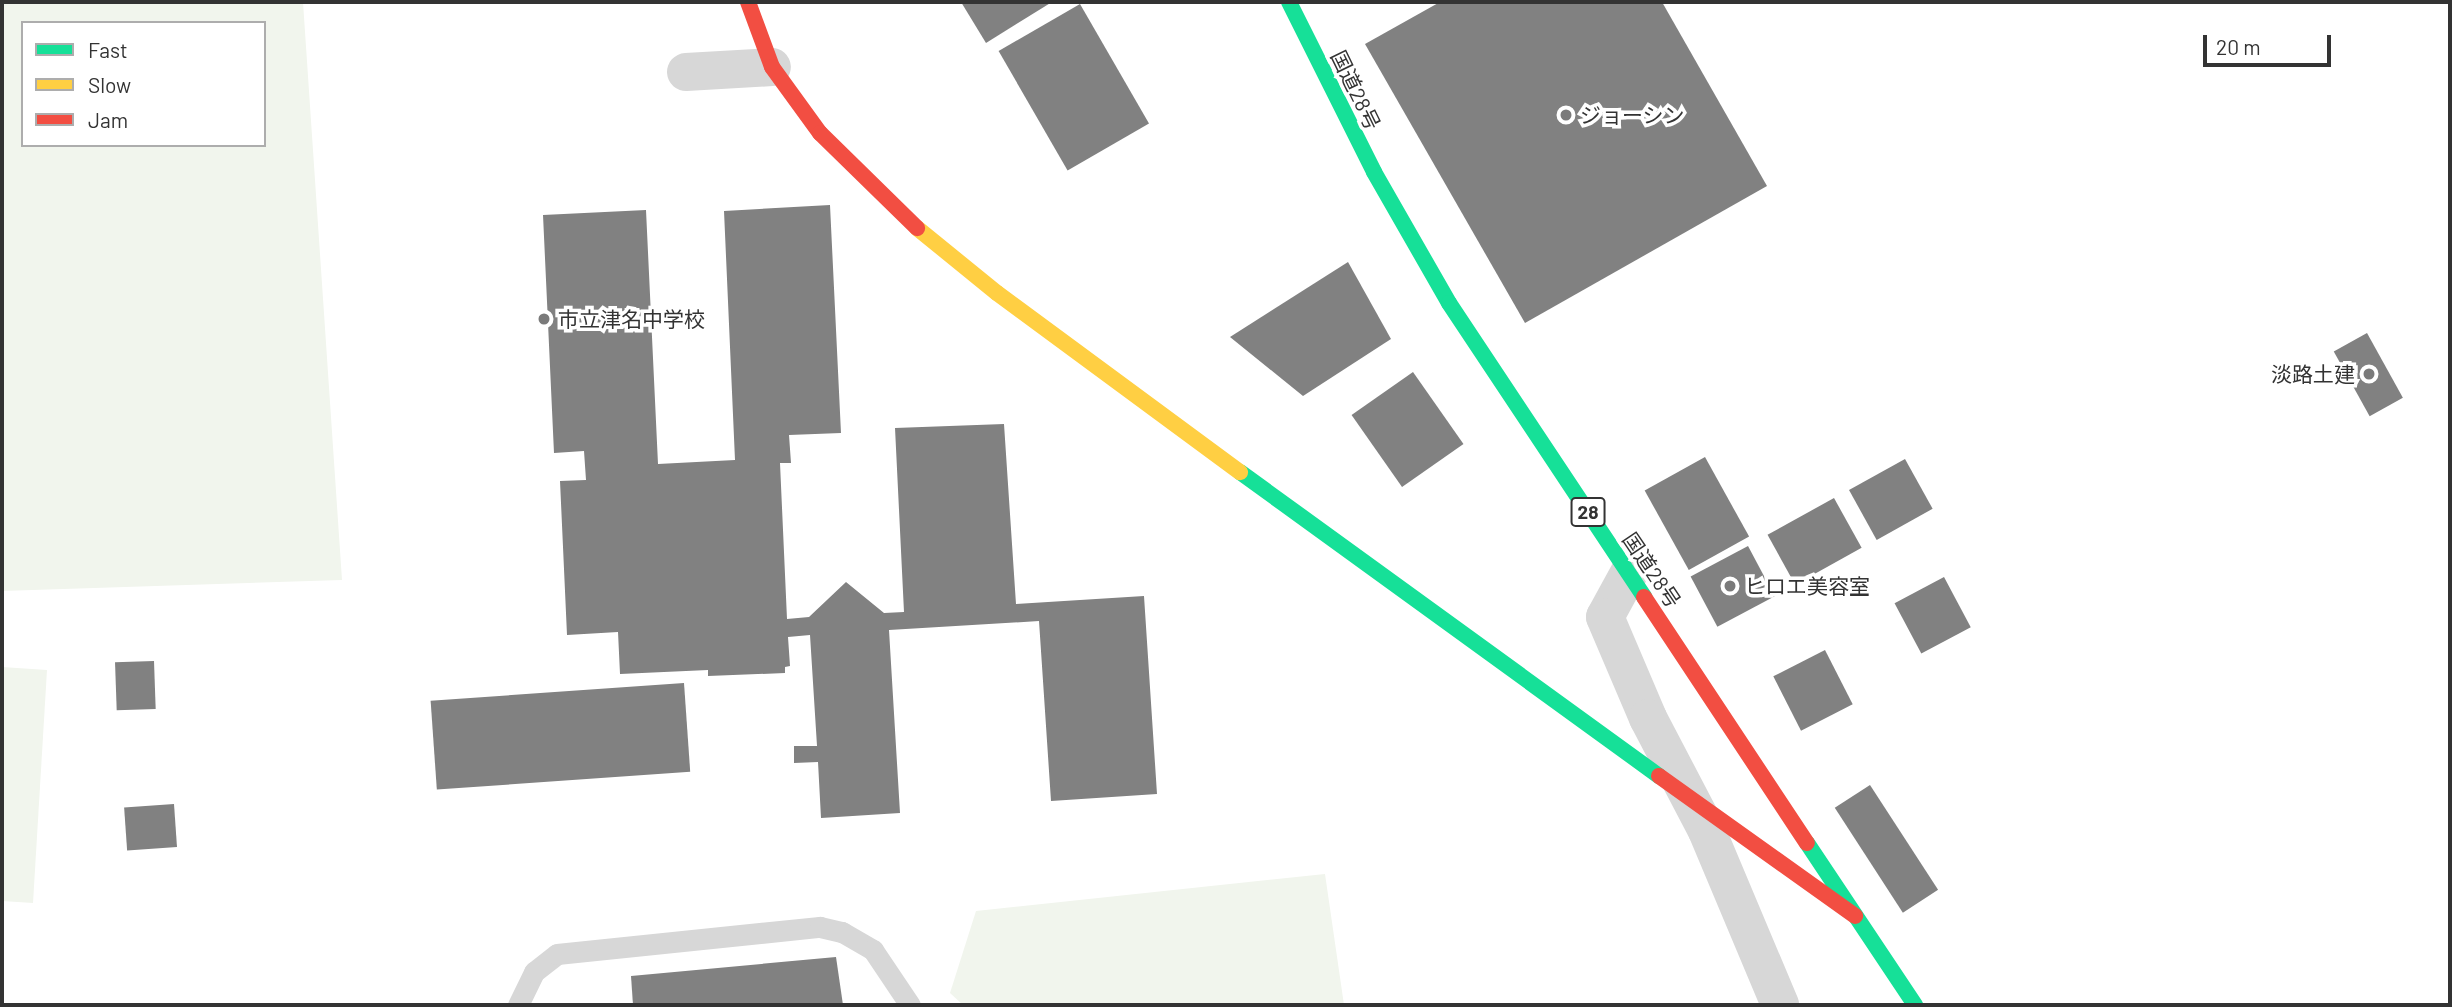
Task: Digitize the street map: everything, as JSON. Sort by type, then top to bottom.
[{"type":"main road","points":[[748,2],[772,67],[820,133],[889,205],[997,293],[1857,918]]},
{"type":"main road","name":"国道28号","points":[[1289,2],[1422,259],[1915,1005]]},
{"type":"street","points":[[686,72],[772,67]]},
{"type":"street","points":[[1629,573],[1605,617],[1648,718],[1692,800],[1780,1005]]},
{"type":"lane","points":[[518,1005],[534,972],[557,954],[820,927],[842,932],[873,950],[910,1005]]},
{"type":"shaded area","points":[[2,2],[303,2],[342,580],[2,591]]},
{"type":"shaded area","points":[[2,667],[47,670],[33,903],[2,901]]},
{"type":"shaded area","points":[[1325,874],[1344,1005],[963,1005],[950,993],[976,911]]},
{"type":"building","points":[[961,2],[1052,2],[986,43]]},
{"type":"building","name":"ジョーシン","points":[[1440,2],[1662,2],[1767,186],[1525,323],[1365,44]]},
{"type":"building","points":[[1080,4],[1149,124],[1068,171],[999,51]]},
{"type":"building","points":[[830,205],[841,433],[789,435],[791,463],[780,463],[787,619],[809,617],[846,582],[884,613],[904,612],[895,428],[1004,424],[1016,604],[1144,596],[1157,794],[1051,801],[1039,621],[889,630],[900,813],[821,818],[818,762],[794,763],[794,746],[817,746],[810,635],[788,637],[790,666],[785,667],[785,673],[708,676],[708,670],[620,674],[618,632],[567,635],[560,481],[586,480],[584,451],[554,453],[543,215],[646,210],[658,464],[735,460],[724,211]]},
{"type":"building","points":[[1348,262],[1391,339],[1303,396],[1230,337]]},
{"type":"building","name":"淡路土建","points":[[2367,333],[2403,398],[2370,416],[2334,351]]},
{"type":"building","points":[[1413,372],[1463,444],[1402,487],[1352,415]]},
{"type":"building","points":[[1705,457],[1749,537],[1689,570],[1645,490]]},
{"type":"building","points":[[1905,459],[1933,509],[1877,540],[1849,490]]},
{"type":"building","points":[[1834,498],[1862,548],[1795,585],[1768,535]]},
{"type":"building","points":[[1748,546],[1775,596],[1717,627],[1691,577]]},
{"type":"building","points":[[1944,577],[1971,627],[1921,654],[1895,603]]},
{"type":"building","points":[[1825,650],[1853,704],[1801,731],[1773,676]]},
{"type":"building","points":[[154,661],[156,709],[117,710],[115,662]]},
{"type":"building","points":[[684,683],[690,772],[437,790],[431,701]]},
{"type":"building","points":[[1870,785],[1938,890],[1903,913],[1835,808]]},
{"type":"building","points":[[174,804],[177,847],[127,850],[124,807]]},
{"type":"building","points":[[836,957],[843,1005],[633,1005],[631,976]]},
{"type":"traffic: fast","points":[[1289,2],[1374,172],[1449,303],[1644,597]]},
{"type":"traffic: fast","points":[[1240,472],[1659,776]]},
{"type":"traffic: fast","points":[[1807,843],[1915,1005]]},
{"type":"traffic: slow","points":[[917,228],[997,293],[1240,472]]},
{"type":"traffic: jam","points":[[748,2],[772,67],[820,133],[917,228]]},
{"type":"traffic: jam","points":[[1644,597],[1807,843]]},
{"type":"traffic: jam","points":[[1659,776],[1855,916]]},
{"type":"place","name":"ジョーシン","points":[[1566,115]]},
{"type":"place","name":"市立津名中学校","points":[[544,319]]},
{"type":"place","name":"淡路土建","points":[[2369,374]]},
{"type":"place","name":"ヒロエ美容室","points":[[1730,586]]}]
